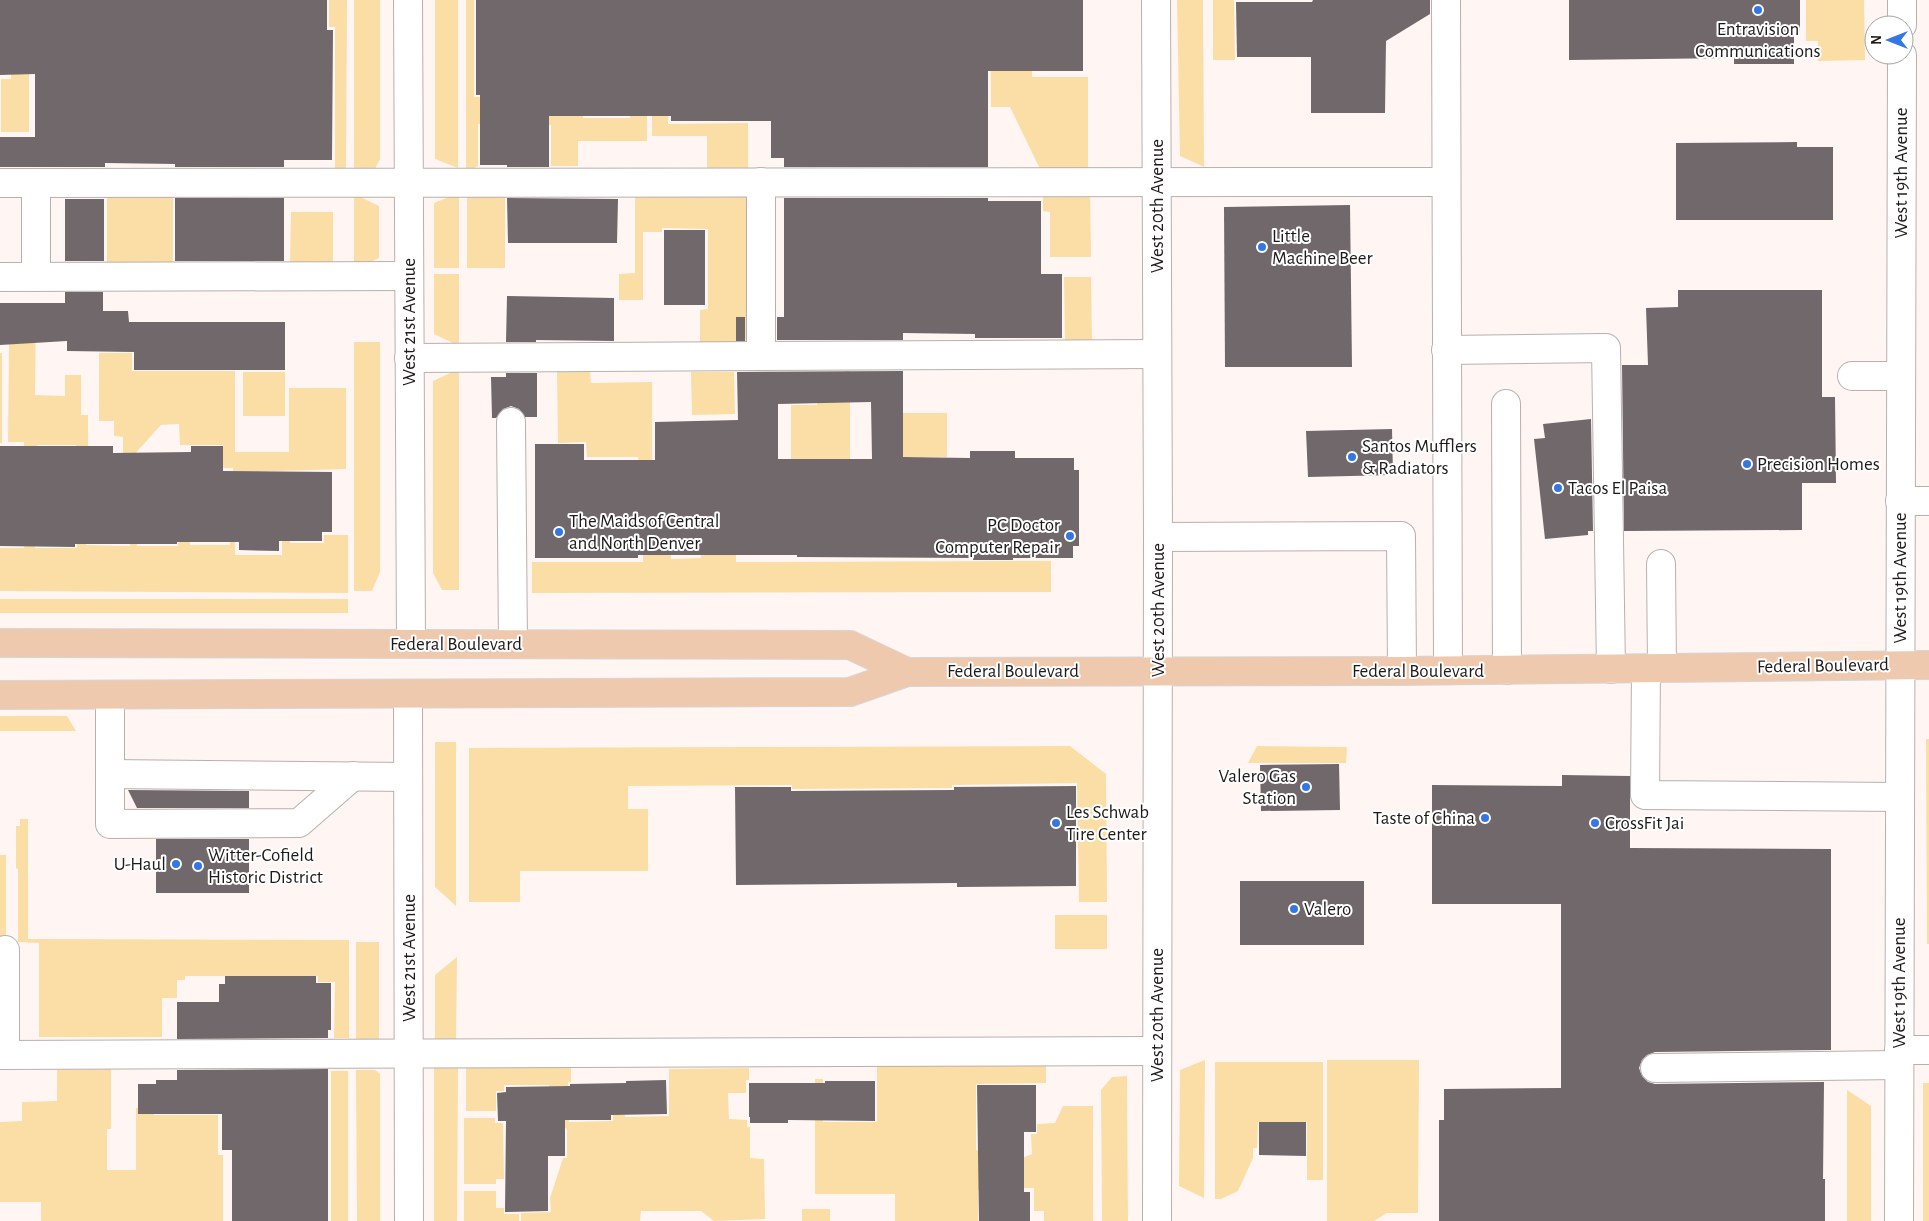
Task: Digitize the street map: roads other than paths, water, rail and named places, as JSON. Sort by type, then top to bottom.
[{"type":"main road","name":"Federal Boulevard","points":[[0,644],[850,645],[907,672]]},
{"type":"main road","name":"Federal Boulevard","points":[[0,695],[850,692],[907,672],[1402,671],[1929,666]]},
{"type":"street","name":"West 21st Avenue","points":[[408,0],[411,644]]},
{"type":"street","name":"West 20th Avenue","points":[[1156,0],[1158,536],[1157,1221]]},
{"type":"street","points":[[1446,0],[1448,670]]},
{"type":"street","points":[[1902,0],[1902,15]]},
{"type":"street","name":"West 19th Avenue","points":[[1899,1221],[1902,65]]},
{"type":"street","points":[[761,356],[762,182]]},
{"type":"street","points":[[0,183],[1446,182]]},
{"type":"street","points":[[36,183],[36,277]]},
{"type":"street","points":[[0,277],[409,276]]},
{"type":"street","points":[[1446,350],[1606,348],[1611,669]]},
{"type":"street","points":[[409,358],[1157,354]]},
{"type":"street","points":[[1852,376],[1900,376]]},
{"type":"street","points":[[1506,404],[1507,670]]},
{"type":"street","points":[[511,422],[512,644]]},
{"type":"street","points":[[1900,501],[1929,501]]},
{"type":"street","points":[[1158,536],[1401,536],[1402,671]]},
{"type":"street","points":[[1661,564],[1645,795],[1900,797]]},
{"type":"street","points":[[110,695],[110,824],[300,823],[353,776]]},
{"type":"street","name":"West 21st Avenue","points":[[408,695],[409,1221]]},
{"type":"street","points":[[110,774],[408,777]]},
{"type":"street","points":[[5,950],[2,1055],[1157,1052]]},
{"type":"street","points":[[1655,1068],[1899,1058],[1929,1050]]},
{"type":"place","name":"Entravision Communications","points":[[1758,10]]},
{"type":"place","name":"Little Machine Beer","points":[[1262,247]]},
{"type":"place","name":"Santos Mufflers & Radiators","points":[[1352,457]]},
{"type":"place","name":"Precision Homes","points":[[1747,464]]},
{"type":"place","name":"Tacos El Paisa","points":[[1558,488]]},
{"type":"place","name":"The Maids of Central and North Denver","points":[[559,532]]},
{"type":"place","name":"PC Doctor Computer Repair","points":[[1070,536]]},
{"type":"place","name":"Valero Gas Station","points":[[1306,787]]},
{"type":"place","name":"Taste of China","points":[[1485,818]]},
{"type":"place","name":"Les Schwab Tire Center","points":[[1056,823]]},
{"type":"place","name":"CrossFit Jai","points":[[1595,823]]},
{"type":"place","name":"U-Haul","points":[[176,864]]},
{"type":"place","name":"Witter-Cofield Historic District","points":[[198,866]]},
{"type":"place","name":"Valero","points":[[1294,909]]}]
